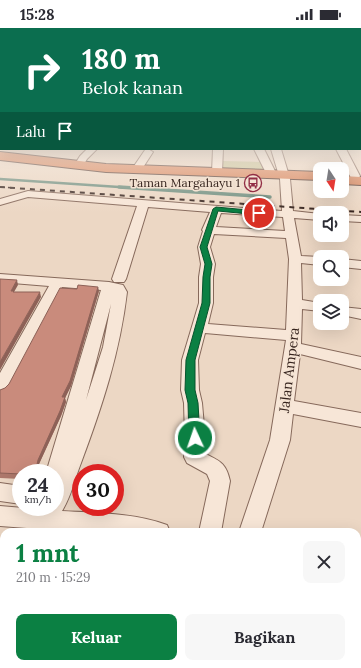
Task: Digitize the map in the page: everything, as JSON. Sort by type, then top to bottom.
[{"type":"highway","points":[[0,156],[82,161],[106,168]]},
{"type":"highway","points":[[0,163],[140,171]]},
{"type":"highway","points":[[0,163],[140,171],[313,176]]},
{"type":"highway","points":[[0,168],[217,172],[313,179]]},
{"type":"street","points":[[82,161],[89,153]]},
{"type":"street","points":[[140,171],[148,153]]},
{"type":"street","points":[[217,172],[218,153]]},
{"type":"street","points":[[262,153],[281,176]]},
{"type":"street","points":[[277,153],[281,176]]},
{"type":"street","points":[[342,153],[352,178]]},
{"type":"street","name":"Jalan Ampera","points":[[251,528],[280,440],[293,342],[296,304],[295,259],[281,176]]},
{"type":"street","points":[[0,202],[28,194],[216,209],[287,209],[313,215]]},
{"type":"street","points":[[59,464],[114,283],[144,203]]},
{"type":"street","points":[[211,528],[220,481],[219,473],[215,467],[200,462],[194,458],[193,454],[195,438],[193,403],[190,390],[190,360],[206,303],[206,277],[208,264],[204,247],[208,230],[216,209]]},
{"type":"street","points":[[349,218],[361,219]]},
{"type":"street","points":[[208,230],[291,235]]},
{"type":"street","points":[[295,259],[313,260]]},
{"type":"street","points":[[349,264],[361,265]]},
{"type":"street","points":[[1,279],[114,283]]},
{"type":"street","points":[[0,388],[58,282]]},
{"type":"street","points":[[64,479],[103,378],[116,328],[120,292],[114,283]]},
{"type":"street","points":[[296,304],[313,306]]},
{"type":"street","points":[[349,312],[361,314]]},
{"type":"street","points":[[200,328],[293,342],[361,363]]},
{"type":"street","points":[[284,406],[361,420]]},
{"type":"street","points":[[0,492],[12,494]]},
{"type":"street","points":[[64,514],[114,528]]},
{"type":"street","points":[[0,516],[12,515]]},
{"type":"shaded area","points":[[223,161],[262,162],[267,173],[222,170]]},
{"type":"building","points":[[0,279],[17,280],[11,291],[14,291],[13,292],[40,292],[0,362]]},
{"type":"building","points":[[78,285],[98,287],[70,381],[62,397],[65,397],[60,411],[37,464],[12,464],[12,474],[0,473],[0,390],[9,384],[60,288],[77,289]]},
{"type":"waterway","points":[[0,179],[127,188]]},
{"type":"waterway","points":[[119,187],[127,188]]},
{"type":"waterway","points":[[127,188],[270,197]]},
{"type":"waterway","points":[[127,188],[134,188]]},
{"type":"railway","points":[[14,188],[0,187],[361,212]]},
{"type":"place","name":"Taman Margahayu 1","points":[[253,183]]},
{"type":"route","points":[[195,438],[193,403],[190,390],[190,360],[206,303],[206,277],[208,264],[204,247],[208,230],[216,209],[259,213]]}]
